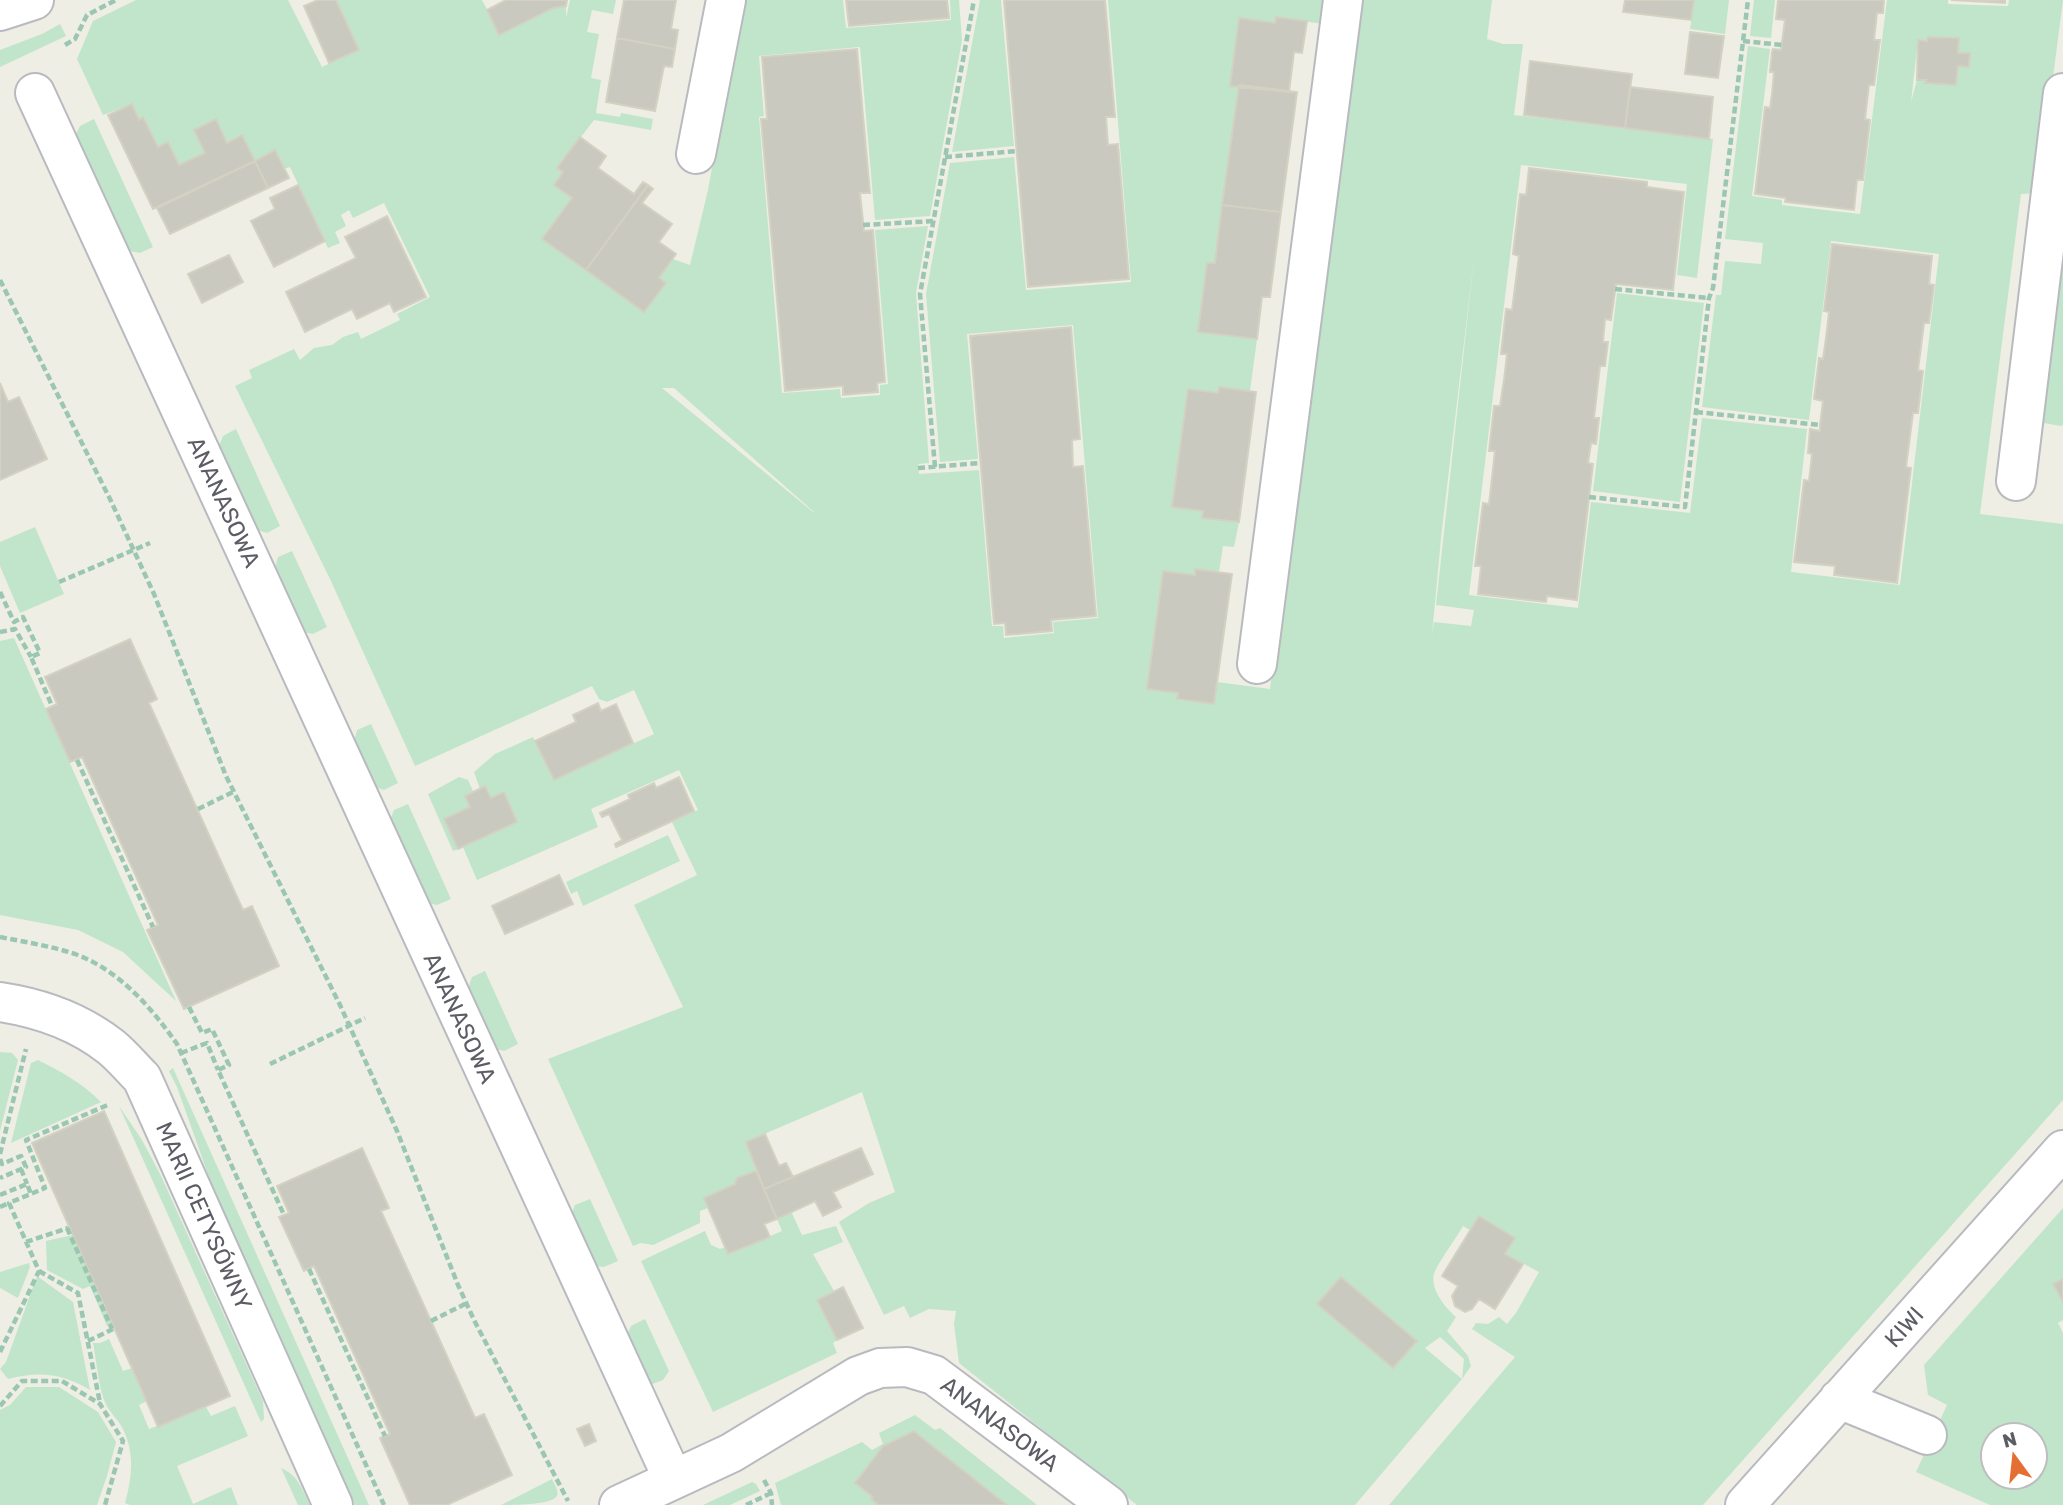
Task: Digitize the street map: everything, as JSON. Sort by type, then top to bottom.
[{"type":"street","points":[[0,11],[34,0]]},
{"type":"street","points":[[696,154],[726,0]]},
{"type":"street","points":[[1256,664],[1342,0]]},
{"type":"street","name":"ANANASOWA","points":[[35,93],[673,1479],[730,1453],[858,1376],[880,1368],[907,1367],[934,1375],[1108,1505]]},
{"type":"street","points":[[2016,481],[2063,93]]},
{"type":"street","name":"MARII CETYSÓWNY","points":[[0,1002],[31,1007],[72,1022],[111,1047],[142,1078],[333,1505]]},
{"type":"street","name":"KIWI","points":[[1745,1505],[2063,1150]]},
{"type":"street","points":[[1839,1399],[1927,1436]]},
{"type":"street","points":[[619,1505],[673,1479]]},
{"type":"path","points":[[65,45],[75,39],[87,15],[116,0]]},
{"type":"path","points":[[935,467],[920,294],[974,0]]},
{"type":"path","points":[[1590,497],[1685,508],[1748,0]]},
{"type":"path","points":[[1743,41],[1782,45]]},
{"type":"path","points":[[945,158],[1017,152]]},
{"type":"path","points":[[863,225],[934,221]]},
{"type":"path","points":[[0,281],[134,550],[233,792],[280,881],[349,1026],[397,1131],[467,1303],[568,1501]]},
{"type":"path","points":[[1615,289],[1709,298]]},
{"type":"path","points":[[1696,412],[1820,425]]},
{"type":"path","points":[[918,468],[980,463]]},
{"type":"path","points":[[59,582],[150,543]]},
{"type":"path","points":[[0,592],[14,622],[23,617],[40,653],[30,657]]},
{"type":"path","points":[[0,632],[15,629],[52,706]]},
{"type":"path","points":[[77,760],[153,927]]},
{"type":"path","points":[[198,809],[233,792]]},
{"type":"path","points":[[189,1007],[202,1033],[212,1029],[229,1065],[218,1070]]},
{"type":"path","points":[[270,1063],[365,1018]]},
{"type":"path","points":[[181,1053],[206,1043],[284,1215]]},
{"type":"path","points":[[0,1154],[26,1048],[38,1051]]},
{"type":"path","points":[[103,1094],[111,1103],[115,1115]]},
{"type":"path","points":[[0,1207],[45,1188],[26,1140],[111,1103]]},
{"type":"path","points":[[0,1159],[2,1164],[21,1156],[26,1167],[0,1178]]},
{"type":"path","points":[[21,1169],[31,1194]]},
{"type":"path","points":[[0,1195],[27,1184]]},
{"type":"path","points":[[9,1203],[39,1271],[78,1293],[100,1404],[123,1441],[105,1505]]},
{"type":"path","points":[[26,1242],[68,1228],[113,1329],[88,1341]]},
{"type":"path","points":[[309,1269],[385,1436]]},
{"type":"path","points":[[0,1352],[39,1271]]},
{"type":"path","points":[[431,1321],[467,1303]]},
{"type":"path","points":[[1,1403],[22,1381],[62,1381],[100,1404]]},
{"type":"path","points":[[767,1487],[771,1493],[772,1505]]},
{"type":"path","points":[[746,1505],[771,1493]]},
{"type":"green space","points":[[136,0],[288,0],[322,67],[358,50],[336,0],[482,0],[500,34],[553,8],[566,6],[566,18],[570,0],[616,0],[613,14],[592,10],[587,32],[599,34],[591,78],[601,80],[596,113],[620,117],[621,113],[653,119],[651,130],[594,120],[558,167],[563,172],[554,185],[572,198],[542,239],[644,312],[665,283],[659,278],[673,259],[690,265],[708,190],[742,0],[843,0],[846,28],[951,20],[950,0],[959,0],[962,40],[930,216],[875,220],[860,47],[759,56],[764,116],[759,117],[782,393],[840,389],[841,398],[880,395],[880,385],[888,384],[875,230],[928,226],[916,293],[929,463],[918,464],[919,474],[979,470],[992,626],[1003,626],[1004,638],[1054,633],[1053,622],[1098,618],[1073,325],[967,334],[978,459],[940,462],[926,294],[950,163],[1014,157],[1026,290],[1131,282],[1108,0],[1327,0],[1323,24],[1276,17],[1275,23],[1239,18],[1230,85],[1239,87],[1215,263],[1207,263],[1198,331],[1257,339],[1250,391],[1220,387],[1218,393],[1188,389],[1172,507],[1203,511],[1202,518],[1239,522],[1234,547],[1223,546],[1219,572],[1196,569],[1195,575],[1163,571],[1147,689],[1178,693],[1178,700],[1214,704],[1217,682],[1270,689],[1361,0],[1492,0],[1487,39],[1503,44],[1523,44],[1514,115],[1713,139],[1697,278],[1677,275],[1687,184],[1521,165],[1469,595],[1578,608],[1591,502],[1690,513],[1702,418],[1807,429],[1791,572],[1900,585],[1939,254],[1831,241],[1809,420],[1702,407],[1716,295],[1721,295],[1725,261],[1761,264],[1763,243],[1725,239],[1748,46],[1770,49],[1752,196],[1782,200],[1782,205],[1860,214],[1887,0],[1948,0],[1948,4],[2008,6],[2009,0],[2063,0],[2038,193],[2021,194],[1980,514],[2063,524],[2063,1100],[1703,1505],[1389,1505],[1515,1357],[1472,1329],[1476,1323],[1488,1324],[1499,1317],[1507,1324],[1539,1272],[1505,1254],[1515,1238],[1479,1216],[1470,1230],[1463,1226],[1439,1264],[1433,1280],[1440,1298],[1456,1317],[1447,1331],[1468,1356],[1471,1366],[1462,1379],[1355,1505],[1137,1505],[959,1363],[954,1324],[956,1311],[929,1309],[910,1318],[904,1306],[884,1315],[839,1222],[869,1203],[895,1192],[862,1092],[746,1142],[756,1171],[738,1178],[735,1184],[705,1198],[708,1208],[700,1211],[700,1223],[653,1245],[641,1243],[633,1246],[548,1059],[683,1007],[634,905],[697,875],[672,822],[698,810],[679,770],[591,809],[598,827],[477,880],[463,847],[517,822],[504,792],[491,798],[485,786],[480,789],[474,772],[495,754],[533,737],[554,780],[654,734],[634,690],[607,702],[599,699],[592,686],[415,766],[330,579],[235,386],[252,378],[249,370],[294,349],[300,360],[314,348],[332,345],[343,337],[358,332],[361,339],[400,320],[397,314],[430,297],[384,203],[353,218],[349,210],[341,215],[346,226],[335,232],[340,243],[328,248],[290,167],[284,169],[275,150],[255,161],[243,136],[227,143],[216,119],[194,130],[205,153],[179,165],[168,143],[158,147],[144,117],[139,120],[132,104],[103,115],[77,59],[93,21]],"holes":[[[1928,37],[1958,38],[1958,53],[1970,54],[1969,67],[1958,66],[1956,85],[1917,80],[1911,102],[1918,40],[1927,41]],[[1474,258],[1436,605],[1474,610],[1471,626],[1434,622],[1432,635]],[[662,388],[674,388],[813,512]],[[1440,1337],[1464,1359],[1462,1379],[1425,1348]]]},
{"type":"green space","points":[[980,0],[1001,0],[1014,146],[952,152]]},
{"type":"green space","points":[[1694,0],[1729,0],[1725,34],[1690,29]]},
{"type":"green space","points":[[1754,0],[1775,0],[1771,38],[1750,36]]},
{"type":"green space","points":[[60,24],[66,36],[0,67],[0,50]]},
{"type":"green space","points":[[94,119],[153,247],[140,253],[129,251],[76,134],[80,126]]},
{"type":"green space","points":[[2052,255],[2063,256],[2061,426],[2044,423],[2033,404]]},
{"type":"green space","points":[[1617,293],[1704,303],[1680,502],[1593,491]]},
{"type":"green space","points":[[236,429],[280,526],[267,533],[257,530],[219,446],[223,436]]},
{"type":"green space","points":[[35,527],[64,594],[20,613],[0,566],[0,542]]},
{"type":"green space","points":[[292,551],[327,627],[313,634],[303,632],[275,568],[278,557]]},
{"type":"green space","points":[[14,638],[176,1001],[123,952],[78,930],[0,915],[0,641]]},
{"type":"green space","points":[[371,724],[398,783],[384,790],[375,787],[354,741],[357,730]]},
{"type":"green space","points":[[459,777],[468,780],[473,791],[465,796],[470,807],[444,819],[458,849],[453,851],[428,794]]},
{"type":"green space","points":[[408,804],[451,899],[437,905],[427,903],[390,820],[394,810]]},
{"type":"green space","points":[[668,835],[680,861],[583,906],[577,891],[571,894],[566,882]]},
{"type":"green space","points":[[485,971],[518,1044],[504,1051],[494,1048],[468,989],[472,977]]},
{"type":"green space","points":[[0,1052],[12,1053],[18,1060],[0,1131]]},
{"type":"green space","points":[[38,1060],[71,1078],[101,1102],[11,1143],[31,1063]]},
{"type":"green space","points":[[173,1068],[369,1505],[355,1505],[215,1194],[169,1071]]},
{"type":"green space","points":[[119,1106],[142,1140],[161,1176],[263,1401],[264,1419],[261,1422]]},
{"type":"green space","points":[[590,1199],[618,1261],[604,1267],[595,1266],[571,1215],[575,1205]]},
{"type":"green space","points":[[2063,1208],[2063,1279],[2054,1284],[2063,1302],[2063,1320],[2058,1323],[2063,1333],[2063,1505],[1990,1505],[1916,1472],[1947,1405],[1928,1395],[1924,1365]]},
{"type":"green space","points":[[791,1211],[802,1235],[836,1226],[843,1242],[813,1254],[834,1291],[817,1300],[837,1340],[833,1343],[837,1353],[713,1412],[641,1261],[705,1231],[711,1245],[720,1249],[725,1247],[728,1254],[782,1231],[777,1219]]},
{"type":"green space","points":[[73,1235],[113,1323],[107,1326],[90,1286],[83,1289],[47,1270],[46,1241]]},
{"type":"green space","points":[[29,1263],[30,1267],[18,1298],[0,1288],[0,1272]]},
{"type":"green space","points":[[37,1276],[73,1302],[90,1390],[70,1380],[50,1375],[8,1379],[0,1369],[6,1362]]},
{"type":"green space","points":[[645,1319],[669,1371],[663,1380],[650,1385],[627,1335],[631,1326]]},
{"type":"green space","points":[[109,1339],[123,1371],[132,1368],[147,1401],[139,1405],[149,1429],[206,1407],[211,1416],[235,1406],[248,1436],[177,1466],[193,1504],[231,1487],[238,1505],[125,1503],[131,1475],[129,1447],[123,1429],[108,1409],[103,1396],[93,1343]]},
{"type":"green space","points":[[26,1387],[59,1387],[98,1412],[116,1442],[97,1505],[0,1505],[0,1410],[10,1405]]},
{"type":"green space","points":[[915,1415],[935,1430],[940,1428],[1037,1505],[1007,1505],[914,1431],[883,1446],[855,1482],[873,1497],[871,1500],[878,1505],[781,1505],[775,1483],[862,1442],[872,1450],[883,1444],[879,1433]]},
{"type":"green space","points":[[281,1468],[296,1479],[310,1505],[298,1505]]},
{"type":"green space","points":[[552,1479],[557,1492],[554,1499],[532,1504],[501,1505]]},
{"type":"green space","points":[[752,1482],[760,1491],[730,1505],[703,1505]]},
{"type":"building","points":[[318,0],[336,0],[359,50],[329,63],[304,6]]},
{"type":"building","points":[[506,0],[567,0],[566,6],[553,8],[499,35],[487,10]]},
{"type":"building","points":[[624,0],[676,0],[671,29],[678,30],[675,49],[617,38]]},
{"type":"building","points":[[846,0],[947,0],[949,18],[849,26]]},
{"type":"building","points":[[1004,0],[1105,0],[1115,117],[1106,117],[1108,145],[1118,144],[1129,279],[1028,287]]},
{"type":"building","points":[[1625,0],[1694,0],[1691,20],[1623,12]]},
{"type":"building","points":[[1778,0],[1884,0],[1883,13],[1877,13],[1874,40],[1880,40],[1874,85],[1869,85],[1865,119],[1870,120],[1863,180],[1857,180],[1854,210],[1785,202],[1786,198],[1755,194],[1765,107],[1770,108],[1772,94],[1772,52],[1773,49],[1781,50],[1785,20],[1776,19]]},
{"type":"building","points":[[1951,0],[2005,0],[2005,3]]},
{"type":"building","points":[[1276,17],[1307,21],[1302,53],[1294,52],[1289,92],[1230,86],[1239,18],[1275,23]]},
{"type":"building","points":[[1690,32],[1724,36],[1718,78],[1685,74]]},
{"type":"building","points":[[1928,37],[1959,38],[1958,53],[1970,53],[1969,67],[1958,66],[1956,85],[1917,80],[1918,40],[1927,41]]},
{"type":"building","points":[[617,38],[675,49],[672,67],[664,66],[655,111],[606,102]]},
{"type":"building","points":[[857,49],[870,193],[860,193],[864,231],[873,230],[885,382],[877,383],[878,392],[843,395],[843,386],[785,391],[761,119],[767,119],[762,57]]},
{"type":"building","points":[[1530,61],[1632,74],[1625,128],[1524,115]]},
{"type":"building","points":[[1239,85],[1297,92],[1281,212],[1222,205]]},
{"type":"building","points":[[1630,87],[1713,97],[1709,139],[1625,128]]},
{"type":"building","points":[[132,104],[139,120],[143,117],[158,147],[168,142],[179,165],[205,153],[194,130],[216,119],[227,143],[242,135],[255,161],[153,209],[108,115]]},
{"type":"building","points":[[580,137],[606,156],[598,168],[634,194],[643,182],[648,185],[586,270],[542,239],[572,198],[554,185],[563,172],[557,168]]},
{"type":"building","points":[[275,150],[289,178],[268,188],[255,161]]},
{"type":"building","points":[[255,161],[268,188],[170,234],[157,208]]},
{"type":"building","points":[[1529,168],[1647,182],[1647,187],[1684,192],[1673,290],[1616,284],[1611,320],[1605,319],[1603,342],[1608,342],[1605,366],[1600,366],[1594,418],[1599,418],[1596,444],[1591,443],[1588,463],[1593,464],[1577,600],[1547,596],[1546,602],[1478,594],[1481,566],[1475,566],[1483,503],[1489,504],[1495,451],[1489,451],[1494,406],[1500,406],[1504,380],[1507,354],[1501,354],[1506,309],[1512,310],[1519,256],[1513,254],[1520,194],[1526,195]]},
{"type":"building","points":[[298,185],[325,241],[274,267],[251,221],[275,209],[270,198]]},
{"type":"building","points":[[648,185],[653,189],[642,203],[672,224],[659,242],[676,254],[659,278],[666,283],[644,312],[586,270]]},
{"type":"building","points":[[1222,205],[1281,212],[1270,297],[1262,297],[1257,339],[1198,332],[1207,263],[1215,263]]},
{"type":"building","points":[[387,216],[426,297],[394,312],[390,303],[357,319],[352,309],[305,332],[286,292],[356,258],[345,237]]},
{"type":"building","points":[[1832,244],[1932,256],[1929,284],[1934,285],[1929,323],[1924,323],[1918,370],[1923,371],[1918,413],[1913,413],[1906,467],[1911,468],[1897,583],[1834,575],[1835,566],[1794,562],[1804,480],[1809,481],[1812,454],[1808,453],[1810,429],[1820,431],[1823,401],[1814,399],[1819,358],[1823,359],[1826,338],[1829,312],[1824,311]]},
{"type":"building","points":[[229,255],[243,282],[202,303],[188,274]]},
{"type":"building","points":[[1071,327],[1080,439],[1072,440],[1073,467],[1083,466],[1096,616],[1051,620],[1052,631],[1006,635],[1005,623],[994,624],[970,336]]},
{"type":"building","points":[[0,383],[8,402],[19,397],[47,459],[0,480]]},
{"type":"building","points":[[1219,387],[1256,392],[1239,522],[1202,518],[1203,511],[1172,507],[1188,389],[1218,393]]},
{"type":"building","points":[[1195,569],[1232,574],[1214,704],[1177,699],[1178,693],[1147,689],[1163,571],[1195,575]]},
{"type":"building","points":[[130,639],[157,699],[149,703],[243,910],[252,906],[279,966],[184,1009],[147,930],[158,925],[82,757],[70,762],[46,709],[57,704],[45,677]]},
{"type":"building","points":[[598,703],[601,711],[616,704],[633,743],[554,780],[535,741],[576,722],[573,715]]},
{"type":"building","points":[[679,777],[694,811],[616,847],[615,844],[622,840],[609,814],[602,817],[600,813],[630,799],[628,795],[654,783],[656,788]]},
{"type":"building","points":[[485,786],[491,798],[504,792],[517,822],[458,849],[444,819],[470,807],[465,796]]},
{"type":"building","points":[[559,875],[573,904],[505,934],[492,906]]},
{"type":"building","points":[[104,1111],[230,1396],[158,1427],[32,1143]]},
{"type":"building","points":[[765,1134],[779,1166],[786,1163],[793,1177],[764,1189],[746,1142]]},
{"type":"building","points":[[362,1148],[389,1208],[381,1211],[475,1418],[484,1414],[512,1475],[447,1505],[410,1505],[380,1438],[390,1434],[314,1266],[304,1271],[279,1217],[289,1213],[277,1186]]},
{"type":"building","points":[[861,1148],[873,1174],[833,1192],[841,1207],[823,1216],[815,1201],[777,1219],[764,1189]]},
{"type":"building","points":[[756,1171],[777,1219],[764,1224],[770,1237],[728,1254],[704,1198],[735,1184],[737,1178]]},
{"type":"building","points":[[1479,1216],[1515,1238],[1505,1254],[1523,1264],[1495,1309],[1479,1299],[1472,1309],[1465,1312],[1455,1306],[1452,1296],[1458,1286],[1442,1276]]},
{"type":"building","points":[[1341,1277],[1417,1341],[1393,1368],[1317,1304]]},
{"type":"building","points":[[2063,1279],[2063,1302],[2053,1284]]},
{"type":"building","points":[[843,1287],[863,1328],[837,1340],[817,1300]]},
{"type":"building","points":[[589,1424],[596,1441],[585,1446],[577,1429]]},
{"type":"building","points":[[914,1431],[1007,1505],[878,1505],[871,1499],[873,1497],[855,1483],[883,1446]]}]
